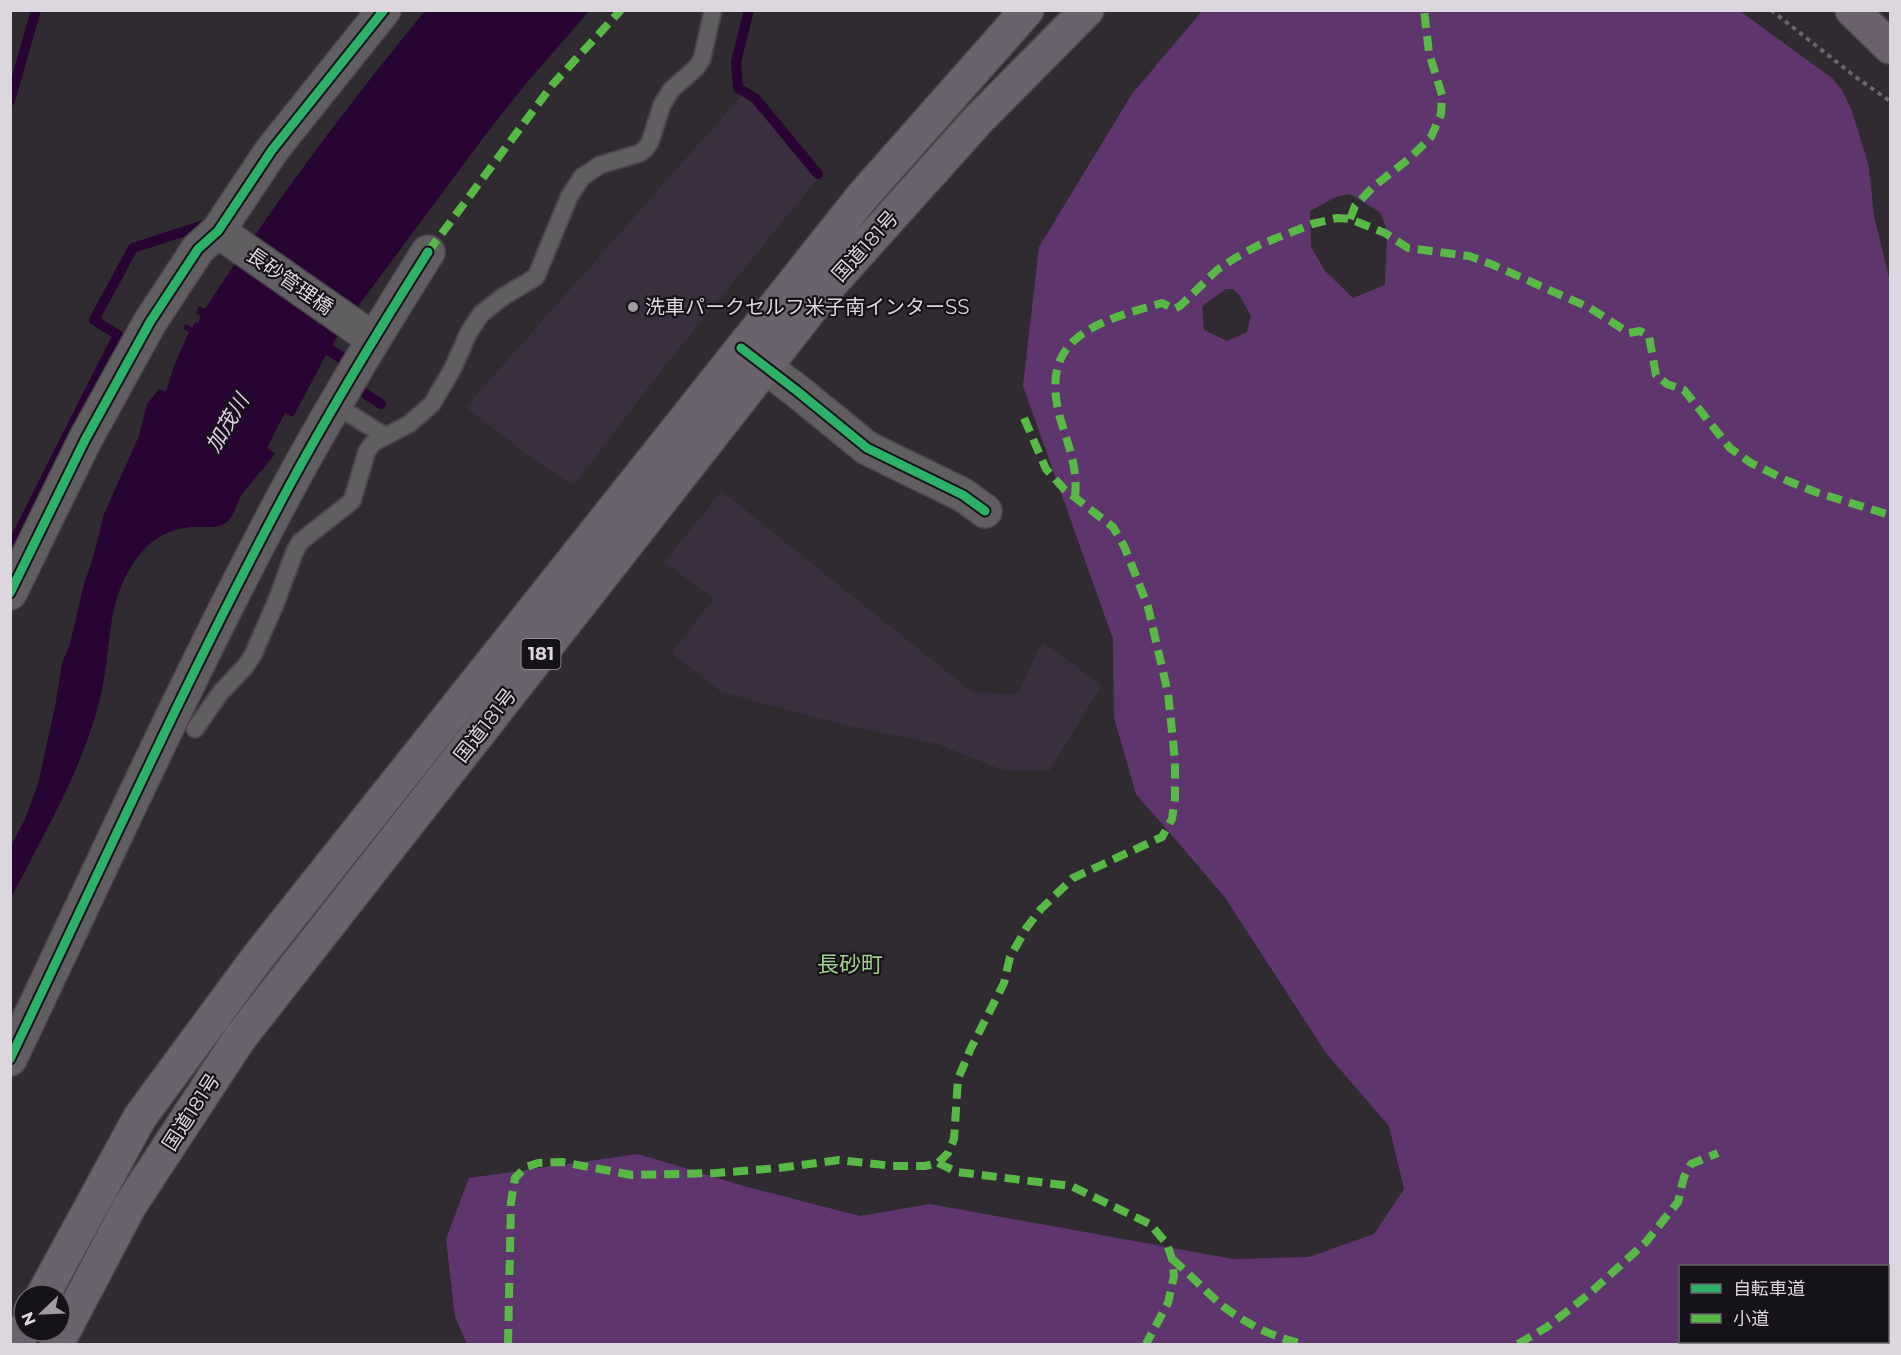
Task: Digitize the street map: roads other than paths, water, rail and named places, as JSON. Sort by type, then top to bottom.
[{"type":"highway","name":"国道181号","points":[[57,1344],[129,1207],[239,1039],[753,357],[862,197],[1027,10]]},
{"type":"highway","name":"国道181号","points":[[50,1283],[140,1117],[258,957],[753,357],[828,287],[979,119],[1087,10]]},
{"type":"highway","points":[[1852,10],[1890,47]]},
{"type":"highway","points":[[1884,10],[1890,16]]},
{"type":"street","points":[[10,593],[84,440],[150,322],[198,249],[225,236],[272,150],[384,10]]},
{"type":"street","name":"長砂管理橋","points":[[225,236],[360,330]]},
{"type":"street","points":[[10,1059],[192,727],[286,491],[335,405],[360,330],[428,252]]},
{"type":"street","points":[[753,357],[867,448],[963,495],[985,511]]},
{"type":"lane","points":[[192,727],[254,655],[295,550],[300,542],[352,501],[368,451],[373,443],[409,424],[432,404],[449,376],[469,332],[481,314],[504,296],[536,277],[569,197],[582,177],[600,165],[640,153],[650,142],[662,105],[671,90],[696,68],[702,59],[713,10]]},
{"type":"lane","points":[[335,405],[385,436]]},
{"type":"water","name":"加茂川","points":[[425,11],[589,11],[486,134],[345,324],[332,345],[345,353],[344,356],[349,360],[346,364],[341,361],[339,363],[326,355],[293,417],[285,413],[267,448],[275,454],[243,493],[228,521],[220,526],[183,528],[165,534],[150,544],[131,567],[123,581],[114,611],[102,690],[86,744],[63,797],[11,898],[11,846],[25,819],[38,784],[62,663],[70,644],[104,514],[139,436],[147,404],[159,389],[166,392],[174,366],[189,332],[183,329],[186,324],[192,328],[196,322],[198,323],[201,316],[196,313],[199,306],[205,309],[311,157]]},
{"type":"waterway","points":[[10,101],[36,10]]},
{"type":"waterway","points":[[749,10],[736,62],[738,88],[755,98],[818,174]]},
{"type":"waterway","points":[[10,549],[118,335],[94,320],[133,248],[201,226]]},
{"type":"waterway","points":[[354,396],[358,389],[381,404]]},
{"type":"place","name":"洗車パークセルフ米子南インターSS","points":[[633,307]]},
{"type":"district","name":"長砂町","points":[[850,964]]}]
